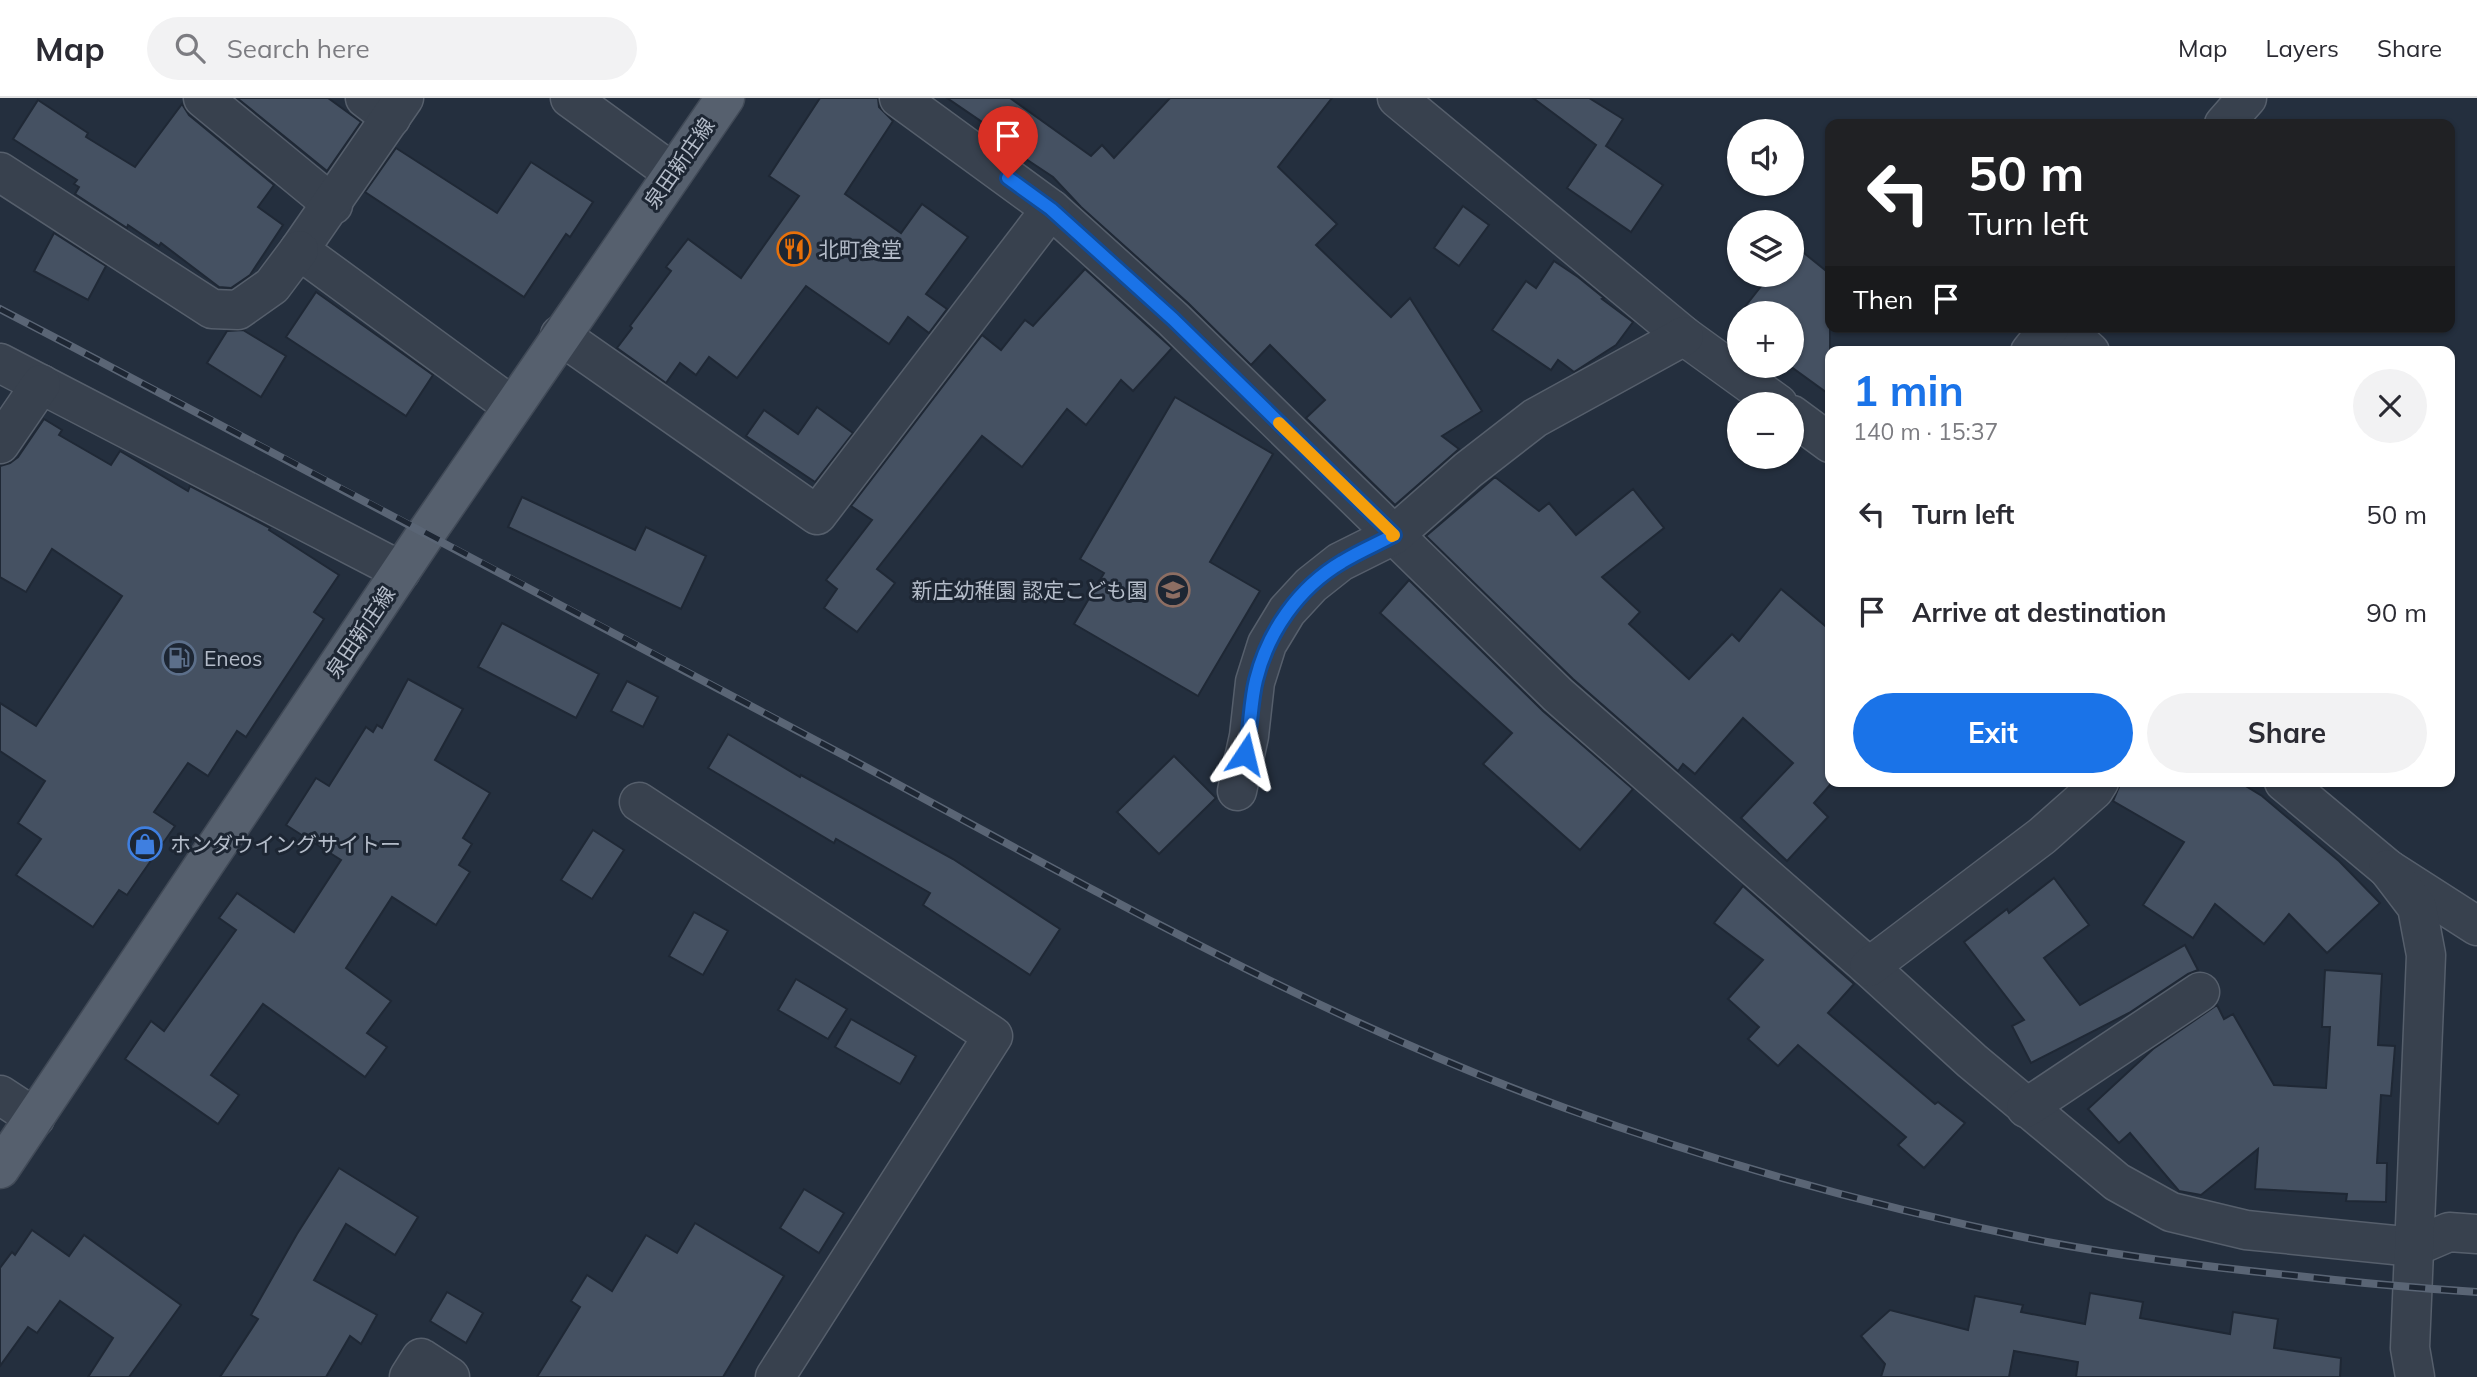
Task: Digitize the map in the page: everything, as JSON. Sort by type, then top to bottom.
[{"type":"main road","name":"泉田新庄線","points":[[0,1169],[512,406],[724,98]]},
{"type":"street","points":[[203,98],[333,205]]},
{"type":"street","points":[[570,98],[673,173]]},
{"type":"street","points":[[899,98],[1051,209],[1173,319],[1558,695],[2026,1108],[2117,1182],[2171,1212],[2246,1230],[2414,1247],[2449,1232],[2477,1234]]},
{"type":"street","points":[[1397,98],[1685,336],[1762,392]]},
{"type":"street","points":[[2228,119],[2247,98]]},
{"type":"street","points":[[0,172],[212,309],[238,310],[272,286],[333,205],[387,105]]},
{"type":"street","points":[[561,335],[817,515],[1051,209]]},
{"type":"street","points":[[299,250],[512,406]]},
{"type":"street","points":[[2069,333],[2083,346]]},
{"type":"street","points":[[1237,791],[1249,736],[1255,682],[1267,644],[1287,611],[1311,585],[1340,562],[1394,535],[1468,470],[1535,418],[1685,336]]},
{"type":"street","points":[[0,363],[401,571]]},
{"type":"street","points":[[0,444],[41,384]]},
{"type":"street","points":[[1804,424],[1825,439]]},
{"type":"street","points":[[1868,967],[2042,836],[2096,787]]},
{"type":"street","points":[[2290,787],[2388,869],[2477,926]]},
{"type":"street","points":[[639,802],[993,1036],[775,1377]]},
{"type":"street","points":[[2388,869],[2417,907],[2426,955],[2410,1348],[2415,1377]]},
{"type":"street","points":[[2026,1108],[2200,992]]},
{"type":"street","points":[[0,1095],[35,1118]]},
{"type":"street","points":[[409,1377],[421,1359],[450,1377]]},
{"type":"building","points":[[237,98],[328,98],[361,122],[327,171]]},
{"type":"building","points":[[820,98],[878,98],[879,107],[893,121],[845,194],[901,233],[922,204],[968,237],[926,294],[947,309],[929,333],[908,317],[889,344],[806,286],[737,378],[709,357],[696,375],[680,363],[666,383],[617,348],[671,271],[666,267],[688,239],[741,278],[799,196],[769,176]]},
{"type":"building","points":[[947,98],[1010,98],[1091,156],[1102,145],[1114,158],[1170,98],[1332,98],[1278,167],[1337,224],[1316,245],[1391,317],[1410,298],[1482,411],[1442,436],[1459,449],[1395,505],[1306,418],[1325,400],[1270,345],[1251,365],[1188,303],[1081,207],[1053,177],[1026,159],[1029,154]]},
{"type":"building","points":[[1533,98],[1589,98],[1623,119],[1606,146],[1663,185],[1631,232],[1567,188],[1596,145]]},
{"type":"building","points":[[38,100],[88,133],[86,137],[135,167],[182,104],[189,115],[274,185],[258,207],[283,225],[250,275],[231,288],[219,287],[161,243],[159,246],[128,225],[127,228],[75,194],[79,187],[74,184],[77,180],[13,139]]},
{"type":"building","points":[[396,148],[497,213],[531,162],[593,202],[570,237],[566,234],[524,297],[365,192]]},
{"type":"building","points":[[1463,206],[1489,225],[1459,266],[1434,248]]},
{"type":"building","points":[[54,233],[106,266],[88,300],[34,271]]},
{"type":"building","points":[[1804,253],[1825,270],[1825,333],[1830,333],[1830,346],[1825,346],[1825,391],[1804,376],[1804,301],[1749,301],[1761,287],[1804,287]]},
{"type":"building","points":[[1554,261],[1633,322],[1616,345],[1574,372],[1558,360],[1551,370],[1492,330],[1526,281],[1536,288]]},
{"type":"building","points":[[1085,269],[1172,348],[1133,391],[1121,380],[1086,425],[1067,409],[1022,467],[982,436],[877,569],[895,583],[857,632],[824,608],[837,589],[826,580],[872,520],[851,506],[982,335],[1001,350],[1025,320],[1033,326]]},
{"type":"building","points":[[316,292],[433,375],[406,416],[286,337]]},
{"type":"building","points":[[243,330],[286,356],[261,397],[207,363],[227,331]]},
{"type":"building","points":[[1175,397],[1273,454],[1210,562],[1260,591],[1198,696],[1074,624],[1104,573],[1080,559]]},
{"type":"building","points":[[817,407],[853,433],[815,482],[746,436],[764,410],[798,434]]},
{"type":"building","points":[[44,419],[62,430],[59,435],[111,465],[120,451],[188,491],[190,486],[270,528],[269,530],[339,575],[314,612],[324,619],[246,737],[237,731],[208,776],[188,763],[154,812],[175,826],[127,895],[119,890],[93,927],[16,875],[41,839],[18,823],[45,781],[0,751],[0,703],[36,726],[122,596],[52,549],[26,592],[0,577],[0,466],[18,457]]},
{"type":"building","points":[[1495,477],[1539,511],[1549,503],[1576,535],[1633,489],[1664,528],[1602,577],[1640,612],[1629,624],[1689,679],[1732,634],[1739,641],[1781,589],[1825,626],[1825,787],[1828,787],[1814,803],[1828,817],[1787,861],[1741,818],[1793,763],[1743,718],[1695,774],[1683,764],[1678,771],[1573,679],[1426,536]]},
{"type":"building","points":[[522,497],[635,550],[646,527],[706,556],[681,609],[508,527]]},
{"type":"building","points":[[1409,580],[1543,711],[1633,789],[1580,850],[1483,764],[1512,733],[1380,613]]},
{"type":"building","points":[[502,623],[599,674],[576,718],[478,667]]},
{"type":"building","points":[[408,679],[463,709],[435,760],[490,793],[463,838],[472,844],[459,865],[470,872],[436,925],[392,897],[346,968],[391,1001],[367,1033],[387,1047],[365,1077],[263,1004],[211,1075],[239,1095],[218,1124],[125,1059],[151,1021],[164,1031],[236,930],[219,918],[237,893],[294,932],[341,860],[286,825],[316,778],[329,786],[366,727],[373,732],[377,725],[382,728]]},
{"type":"building","points":[[627,681],[658,697],[643,727],[611,711]]},
{"type":"building","points":[[728,734],[800,777],[801,775],[953,859],[1060,929],[1030,975],[923,905],[930,893],[836,839],[834,843],[708,768]]},
{"type":"building","points":[[1174,756],[1216,798],[1159,854],[1117,812]]},
{"type":"building","points":[[2119,787],[2247,787],[2262,796],[2339,861],[2380,903],[2327,953],[2289,914],[2264,944],[2215,904],[2193,938],[2143,905],[2184,842],[2113,801]]},
{"type":"building","points":[[593,830],[624,850],[592,899],[561,880]]},
{"type":"building","points":[[2054,878],[2089,925],[2044,958],[2080,1005],[2185,945],[2198,970],[2129,1013],[2031,1063],[2012,1026],[2024,1020],[1964,942],[2007,909],[2009,913]]},
{"type":"building","points":[[1743,886],[1854,984],[1828,1013],[1935,1104],[1938,1102],[1965,1123],[1924,1168],[1898,1145],[1906,1137],[1798,1045],[1778,1066],[1748,1039],[1759,1027],[1728,999],[1763,960],[1714,923]]},
{"type":"building","points":[[694,912],[728,931],[703,975],[669,956]]},
{"type":"building","points":[[2325,970],[2382,974],[2378,1045],[2395,1046],[2391,1096],[2381,1095],[2377,1163],[2387,1163],[2386,1202],[2346,1201],[2347,1194],[2255,1189],[2258,1149],[2201,1195],[2179,1191],[2130,1133],[2119,1143],[2088,1109],[2153,1049],[2217,1005],[2224,1019],[2233,1014],[2274,1085],[2326,1088],[2330,1027],[2322,1027]]},
{"type":"building","points":[[796,979],[847,1009],[828,1039],[778,1010]]},
{"type":"building","points":[[851,1019],[916,1056],[900,1084],[835,1047]]},
{"type":"building","points":[[339,1168],[418,1217],[395,1255],[346,1224],[314,1280],[377,1315],[361,1344],[350,1336],[326,1377],[220,1377],[258,1319],[251,1315],[297,1234]]},
{"type":"building","points":[[804,1189],[844,1213],[819,1253],[780,1228]]},
{"type":"building","points":[[695,1223],[784,1276],[723,1377],[537,1377],[580,1307],[571,1301],[587,1275],[612,1291],[646,1235],[677,1253]]},
{"type":"building","points":[[32,1230],[69,1256],[84,1235],[181,1305],[129,1377],[88,1377],[113,1338],[60,1301],[37,1333],[28,1327],[0,1366],[0,1268],[12,1252],[15,1255]]},
{"type":"building","points":[[447,1292],[483,1313],[466,1343],[430,1321]]},
{"type":"building","points":[[2090,1293],[2143,1302],[2140,1318],[2230,1334],[2233,1312],[2278,1319],[2274,1348],[2341,1358],[2340,1377],[2076,1377],[2078,1362],[2014,1351],[2009,1377],[1881,1377],[1885,1364],[1861,1336],[1890,1310],[1968,1330],[1975,1296],[2023,1305],[2021,1312],[2085,1324]]},
{"type":"railway","points":[[0,309],[1112,900],[1290,990],[1472,1072],[1624,1129],[1744,1167],[1864,1200],[1986,1229],[2047,1242],[2198,1265],[2477,1292]]},
{"type":"slow traffic","points":[[1279,423],[1394,535],[1392,536]]},
{"type":"place","name":"北町食堂","points":[[794,249]]},
{"type":"place","name":"新庄幼稚園 認定こども園","points":[[1173,590]]},
{"type":"place","name":"Eneos","points":[[179,658]]},
{"type":"place","name":"ホンダウイングサイトー","points":[[145,844]]},
{"type":"route","points":[[1008,178],[1051,209],[1173,319],[1394,535],[1340,562],[1311,585],[1287,611],[1267,644],[1255,682],[1245,754]]}]
